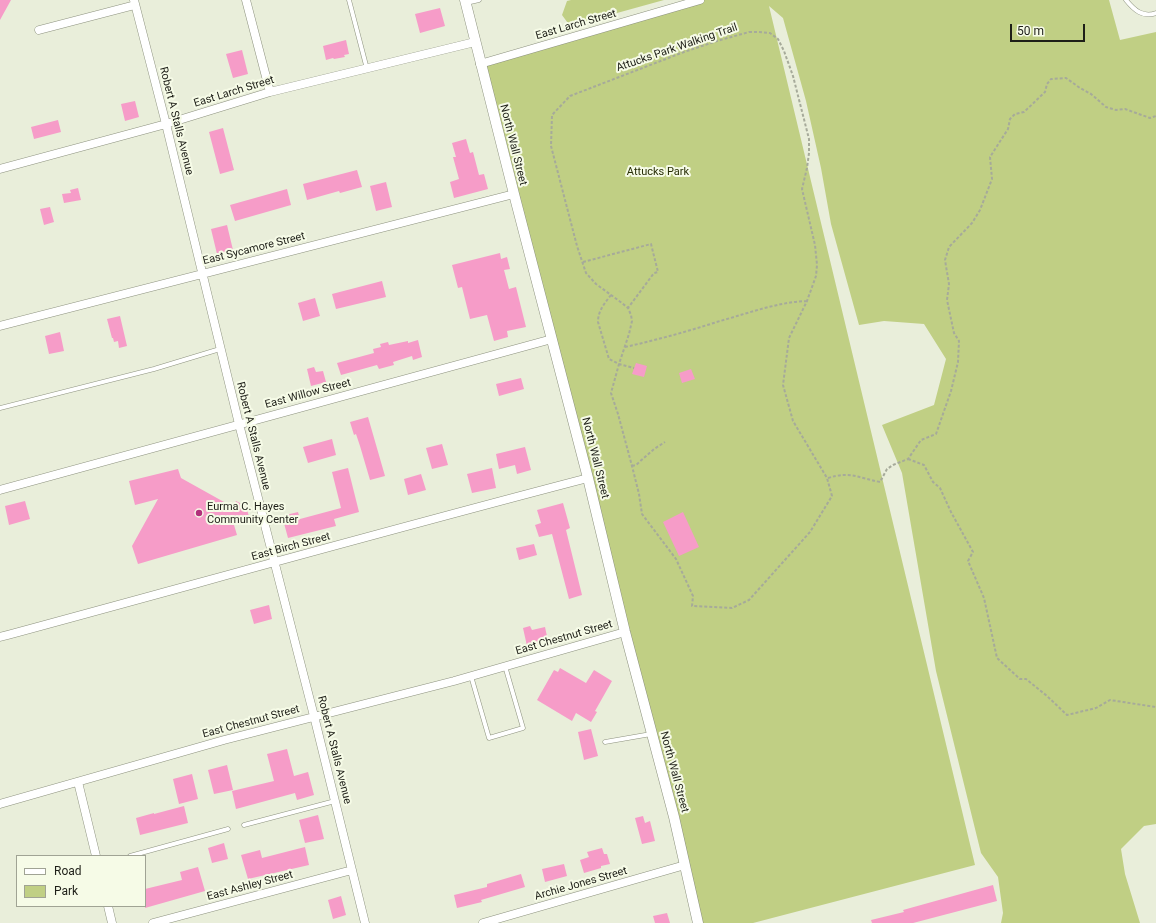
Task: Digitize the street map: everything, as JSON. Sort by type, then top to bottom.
[{"type":"street","points":[[246,0],[270,92]]},
{"type":"street","name":"East Larch Street","points":[[480,64],[700,0]]},
{"type":"street","points":[[39,30],[135,2]]},
{"type":"street","name":"Robert A Stalls Avenue","points":[[135,2],[220,349],[314,716],[365,923]]},
{"type":"street","name":"North Wall Street","points":[[465,2],[588,478],[625,632],[674,817],[698,923]]},
{"type":"street","name":"East Larch Street","points":[[0,168],[166,124],[270,92],[475,42]]},
{"type":"street","name":"East Sycamore Street","points":[[0,326],[514,194]]},
{"type":"street","name":"East Willow Street","points":[[0,490],[552,339]]},
{"type":"street","name":"East Birch Street","points":[[0,637],[588,478]]},
{"type":"street","name":"East Chestnut Street","points":[[0,804],[224,740],[471,676],[625,632]]},
{"type":"street","points":[[78,782],[96,855]]},
{"type":"street","name":"Archie Jones Street","points":[[484,923],[685,865]]},
{"type":"street","name":"East Ashley Street","points":[[153,923],[352,870]]},
{"type":"street","points":[[108,907],[112,923]]},
{"type":"lane","points":[[349,0],[367,69]]},
{"type":"lane","points":[[465,2],[479,0]]},
{"type":"lane","points":[[1126,0],[1133,9],[1141,14],[1150,15],[1156,13]]},
{"type":"lane","points":[[0,408],[154,369],[220,349]]},
{"type":"lane","points":[[471,676],[489,738],[496,736],[523,728],[505,666]]},
{"type":"lane","points":[[605,742],[652,734]]},
{"type":"lane","points":[[244,825],[335,801]]},
{"type":"lane","points":[[134,855],[228,829]]},
{"type":"path","name":"Attucks Park Walking Trail","points":[[749,32],[770,33],[778,39],[791,69],[808,138],[809,153],[802,189],[816,251],[817,265],[816,276],[807,301],[788,338],[783,385],[793,421],[827,478],[832,496],[810,532],[749,600],[732,608],[692,606],[693,596],[676,559],[642,514],[632,466],[611,393],[632,322],[631,315],[628,308],[596,284],[586,273],[583,262],[577,246],[551,146],[552,115],[570,96],[717,40],[749,32]]},
{"type":"path","points":[[827,478],[844,474],[864,477],[880,482],[887,469],[908,459],[921,440],[936,434],[951,391],[958,362],[959,342],[954,333],[947,300],[949,284],[945,260],[949,247],[972,223],[980,210],[992,179],[990,157],[1008,129],[1010,119],[1015,114],[1024,112],[1045,92],[1047,84],[1051,79],[1066,78],[1091,94],[1106,108],[1116,110],[1125,109],[1150,118],[1156,116]]},
{"type":"path","points":[[583,262],[651,244],[658,272],[654,273],[628,308]]},
{"type":"path","points":[[610,295],[599,312],[598,322],[607,357],[619,364],[634,368]]},
{"type":"path","points":[[625,347],[665,338],[782,304],[807,301]]},
{"type":"path","points":[[632,466],[636,465],[664,442]]},
{"type":"path","points":[[908,459],[924,465],[933,482],[940,488],[951,512],[973,552],[968,561],[984,598],[997,658],[1020,679],[1026,680],[1067,715],[1096,708],[1110,700],[1156,707]]},
{"type":"green space","points":[[664,0],[570,26],[562,15],[567,1]]},
{"type":"green space","name":"Attucks Park","points":[[700,0],[1109,0],[1120,40],[1156,32],[1156,824],[1144,826],[1121,849],[1125,874],[1140,923],[1001,923],[1003,913],[998,877],[981,853],[936,671],[902,473],[882,425],[934,405],[946,359],[924,324],[884,321],[859,325],[831,224],[821,168],[806,101],[783,18],[769,6],[975,865],[753,923],[698,923],[480,64]]},
{"type":"building","points":[[0,0],[11,0],[0,20]]},
{"type":"building","points":[[440,8],[445,26],[420,33],[415,14]]},
{"type":"building","points":[[346,40],[349,54],[344,55],[345,57],[326,60],[323,46]]},
{"type":"building","points":[[242,50],[248,74],[233,78],[226,54]]},
{"type":"building","points":[[135,101],[139,117],[125,121],[121,104]]},
{"type":"building","points":[[58,120],[61,132],[34,139],[31,127]]},
{"type":"building","points":[[223,128],[234,170],[220,174],[209,132]]},
{"type":"building","points":[[466,139],[470,153],[473,152],[479,175],[484,174],[488,189],[454,198],[450,182],[459,179],[453,157],[456,157],[452,143]]},
{"type":"building","points":[[357,170],[362,187],[340,193],[339,191],[307,200],[303,184]]},
{"type":"building","points":[[386,182],[392,207],[376,211],[370,186]]},
{"type":"building","points":[[78,188],[81,200],[64,203],[62,194],[71,193],[70,190]]},
{"type":"building","points":[[287,189],[291,205],[235,221],[230,205]]},
{"type":"building","points":[[50,207],[54,222],[44,225],[40,209]]},
{"type":"building","points":[[227,225],[233,250],[217,254],[211,229]]},
{"type":"building","points":[[500,253],[501,259],[507,257],[510,269],[504,270],[509,289],[516,287],[526,327],[507,331],[508,337],[494,341],[487,315],[470,319],[462,287],[458,288],[452,265]]},
{"type":"building","points":[[382,281],[386,297],[336,309],[332,294]]},
{"type":"building","points":[[315,298],[320,316],[303,321],[298,303]]},
{"type":"building","points":[[120,316],[127,346],[119,348],[118,341],[114,342],[112,338],[107,319]]},
{"type":"building","points":[[60,332],[64,351],[49,354],[45,336]]},
{"type":"building","points":[[418,340],[422,357],[413,360],[412,356],[393,362],[394,365],[379,369],[377,365],[341,375],[337,363],[374,353],[373,349],[381,347],[380,344],[388,342],[389,345],[408,341],[408,343]]},
{"type":"building","points":[[636,363],[647,366],[644,377],[632,374]]},
{"type":"building","points":[[314,367],[316,372],[323,371],[326,382],[311,386],[307,369]]},
{"type":"building","points":[[691,369],[695,379],[682,383],[679,373]]},
{"type":"building","points":[[521,378],[524,389],[499,396],[496,384]]},
{"type":"building","points":[[368,417],[385,476],[370,480],[356,434],[354,435],[350,422]]},
{"type":"building","points":[[332,439],[336,455],[308,463],[303,447]]},
{"type":"building","points":[[442,444],[448,465],[432,469],[426,448]]},
{"type":"building","points":[[525,447],[531,470],[517,474],[515,465],[499,469],[496,454]]},
{"type":"building","points":[[348,468],[359,512],[334,519],[336,526],[288,538],[282,516],[298,512],[300,519],[341,508],[332,472]]},
{"type":"building","points":[[492,468],[496,488],[472,493],[467,474]]},
{"type":"building","name":"Eurma C. Hayes Community Center","points":[[178,469],[181,478],[233,507],[236,501],[246,506],[250,520],[234,525],[237,535],[138,564],[132,546],[158,499],[135,505],[129,481]]},
{"type":"building","points":[[421,474],[426,490],[408,495],[404,479]]},
{"type":"building","points":[[25,501],[30,519],[9,525],[5,506]]},
{"type":"building","points":[[563,503],[570,528],[566,530],[582,595],[569,599],[552,534],[539,537],[535,525],[541,523],[537,510]]},
{"type":"building","points":[[683,512],[699,547],[679,556],[663,522]]},
{"type":"building","points":[[534,544],[537,555],[519,560],[516,548]]},
{"type":"building","points":[[269,605],[272,619],[254,624],[250,610]]},
{"type":"building","points":[[530,626],[532,630],[545,627],[548,641],[527,646],[523,628]]},
{"type":"building","points":[[560,668],[586,683],[594,670],[612,681],[595,711],[597,712],[591,722],[576,713],[572,721],[537,700],[554,670],[558,672]]},
{"type":"building","points":[[591,729],[598,756],[584,760],[578,732]]},
{"type":"building","points":[[287,749],[294,776],[308,772],[314,795],[297,800],[295,793],[236,809],[232,791],[274,781],[267,754]]},
{"type":"building","points":[[227,765],[233,790],[214,794],[208,770]]},
{"type":"building","points":[[192,774],[198,799],[179,804],[173,779]]},
{"type":"building","points":[[184,806],[188,823],[140,835],[136,818]]},
{"type":"building","points":[[318,815],[324,839],[305,843],[299,820]]},
{"type":"building","points":[[643,816],[645,823],[650,821],[655,841],[642,844],[635,818]]},
{"type":"building","points":[[224,843],[228,859],[212,863],[208,848]]},
{"type":"building","points":[[305,847],[309,865],[248,879],[241,855],[260,850],[262,858]]},
{"type":"building","points":[[602,848],[604,854],[607,854],[610,864],[584,873],[580,860],[589,857],[587,852]]},
{"type":"building","points":[[564,864],[567,876],[545,882],[542,869]]},
{"type":"building","points":[[198,867],[205,891],[145,908],[146,889],[182,880],[180,872]]},
{"type":"building","points":[[521,874],[525,887],[481,900],[482,902],[457,908],[454,895],[487,887],[487,884]]},
{"type":"building","points":[[993,885],[997,901],[913,923],[872,923],[871,920],[904,912],[903,910]]},
{"type":"building","points":[[341,896],[346,915],[333,919],[328,900]]},
{"type":"building","points":[[667,913],[670,923],[655,923],[653,916]]},
{"type":"place","name":"Eurma C. Hayes Community Center","points":[[199,513]]}]
